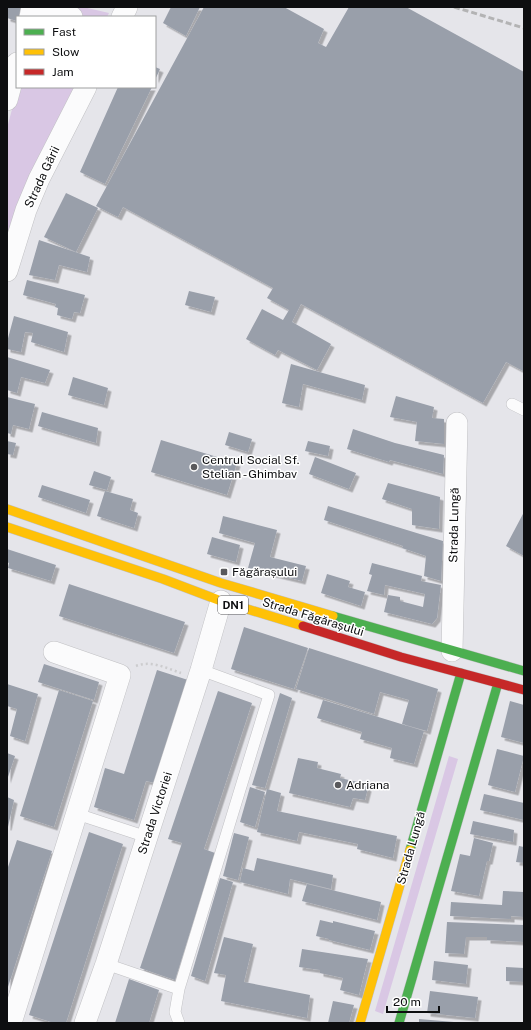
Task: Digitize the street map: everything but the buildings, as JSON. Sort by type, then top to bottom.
[{"type":"main road","name":"Strada Făgărașului","points":[[7,509],[221,583],[524,671]]},
{"type":"main road","name":"Strada Făgărașului","points":[[7,527],[163,579],[221,601],[401,657],[524,690]]},
{"type":"main road","name":"Strada Lungă","points":[[360,1021],[461,673]]},
{"type":"main road","points":[[399,1023],[498,683]]},
{"type":"main road","points":[[360,1021],[372,1022]]},
{"type":"street","points":[[32,7],[68,16]]},
{"type":"street","points":[[122,16],[127,7]]},
{"type":"street","points":[[7,100],[16,67]]},
{"type":"street","name":"Strada Gării","points":[[7,271],[28,204],[86,88]]},
{"type":"street","name":"Strada Lungă","points":[[452,651],[457,423]]},
{"type":"street","name":"Strada Victoriei","points":[[85,1023],[106,964],[147,837],[221,601]]},
{"type":"street","points":[[11,1023],[120,675],[54,652]]},
{"type":"lane","points":[[512,404],[524,410]]},
{"type":"lane","points":[[179,1023],[175,1017],[175,1012],[179,989],[269,695],[199,675]]},
{"type":"lane","points":[[77,814],[147,837]]},
{"type":"lane","points":[[106,964],[179,989]]},
{"type":"path","points":[[120,675],[136,665],[144,663],[199,675]]},
{"type":"shaded area","points":[[38,7],[83,7],[109,13],[108,16],[35,16]]},
{"type":"shaded area","points":[[18,88],[75,88],[7,238],[7,128]]},
{"type":"shaded area","points":[[449,756],[458,759],[383,1014],[375,1011]]},
{"type":"railway","points":[[454,7],[524,28]]},
{"type":"traffic: fast","points":[[333,616],[524,671]]},
{"type":"traffic: fast","points":[[410,850],[461,673]]},
{"type":"traffic: fast","points":[[399,1023],[498,683]]},
{"type":"traffic: slow","points":[[7,509],[221,583],[333,616]]},
{"type":"traffic: slow","points":[[7,527],[163,579],[221,601],[303,626]]},
{"type":"traffic: slow","points":[[360,1023],[410,850]]},
{"type":"traffic: jam","points":[[303,626],[401,657],[524,690]]},
{"type":"place","name":"Centrul Social Sf. Stelian - Ghimbav","points":[[194,467]]},
{"type":"place","name":"Făgărașului","points":[[224,572]]},
{"type":"place","name":"Adriana","points":[[338,785]]}]
